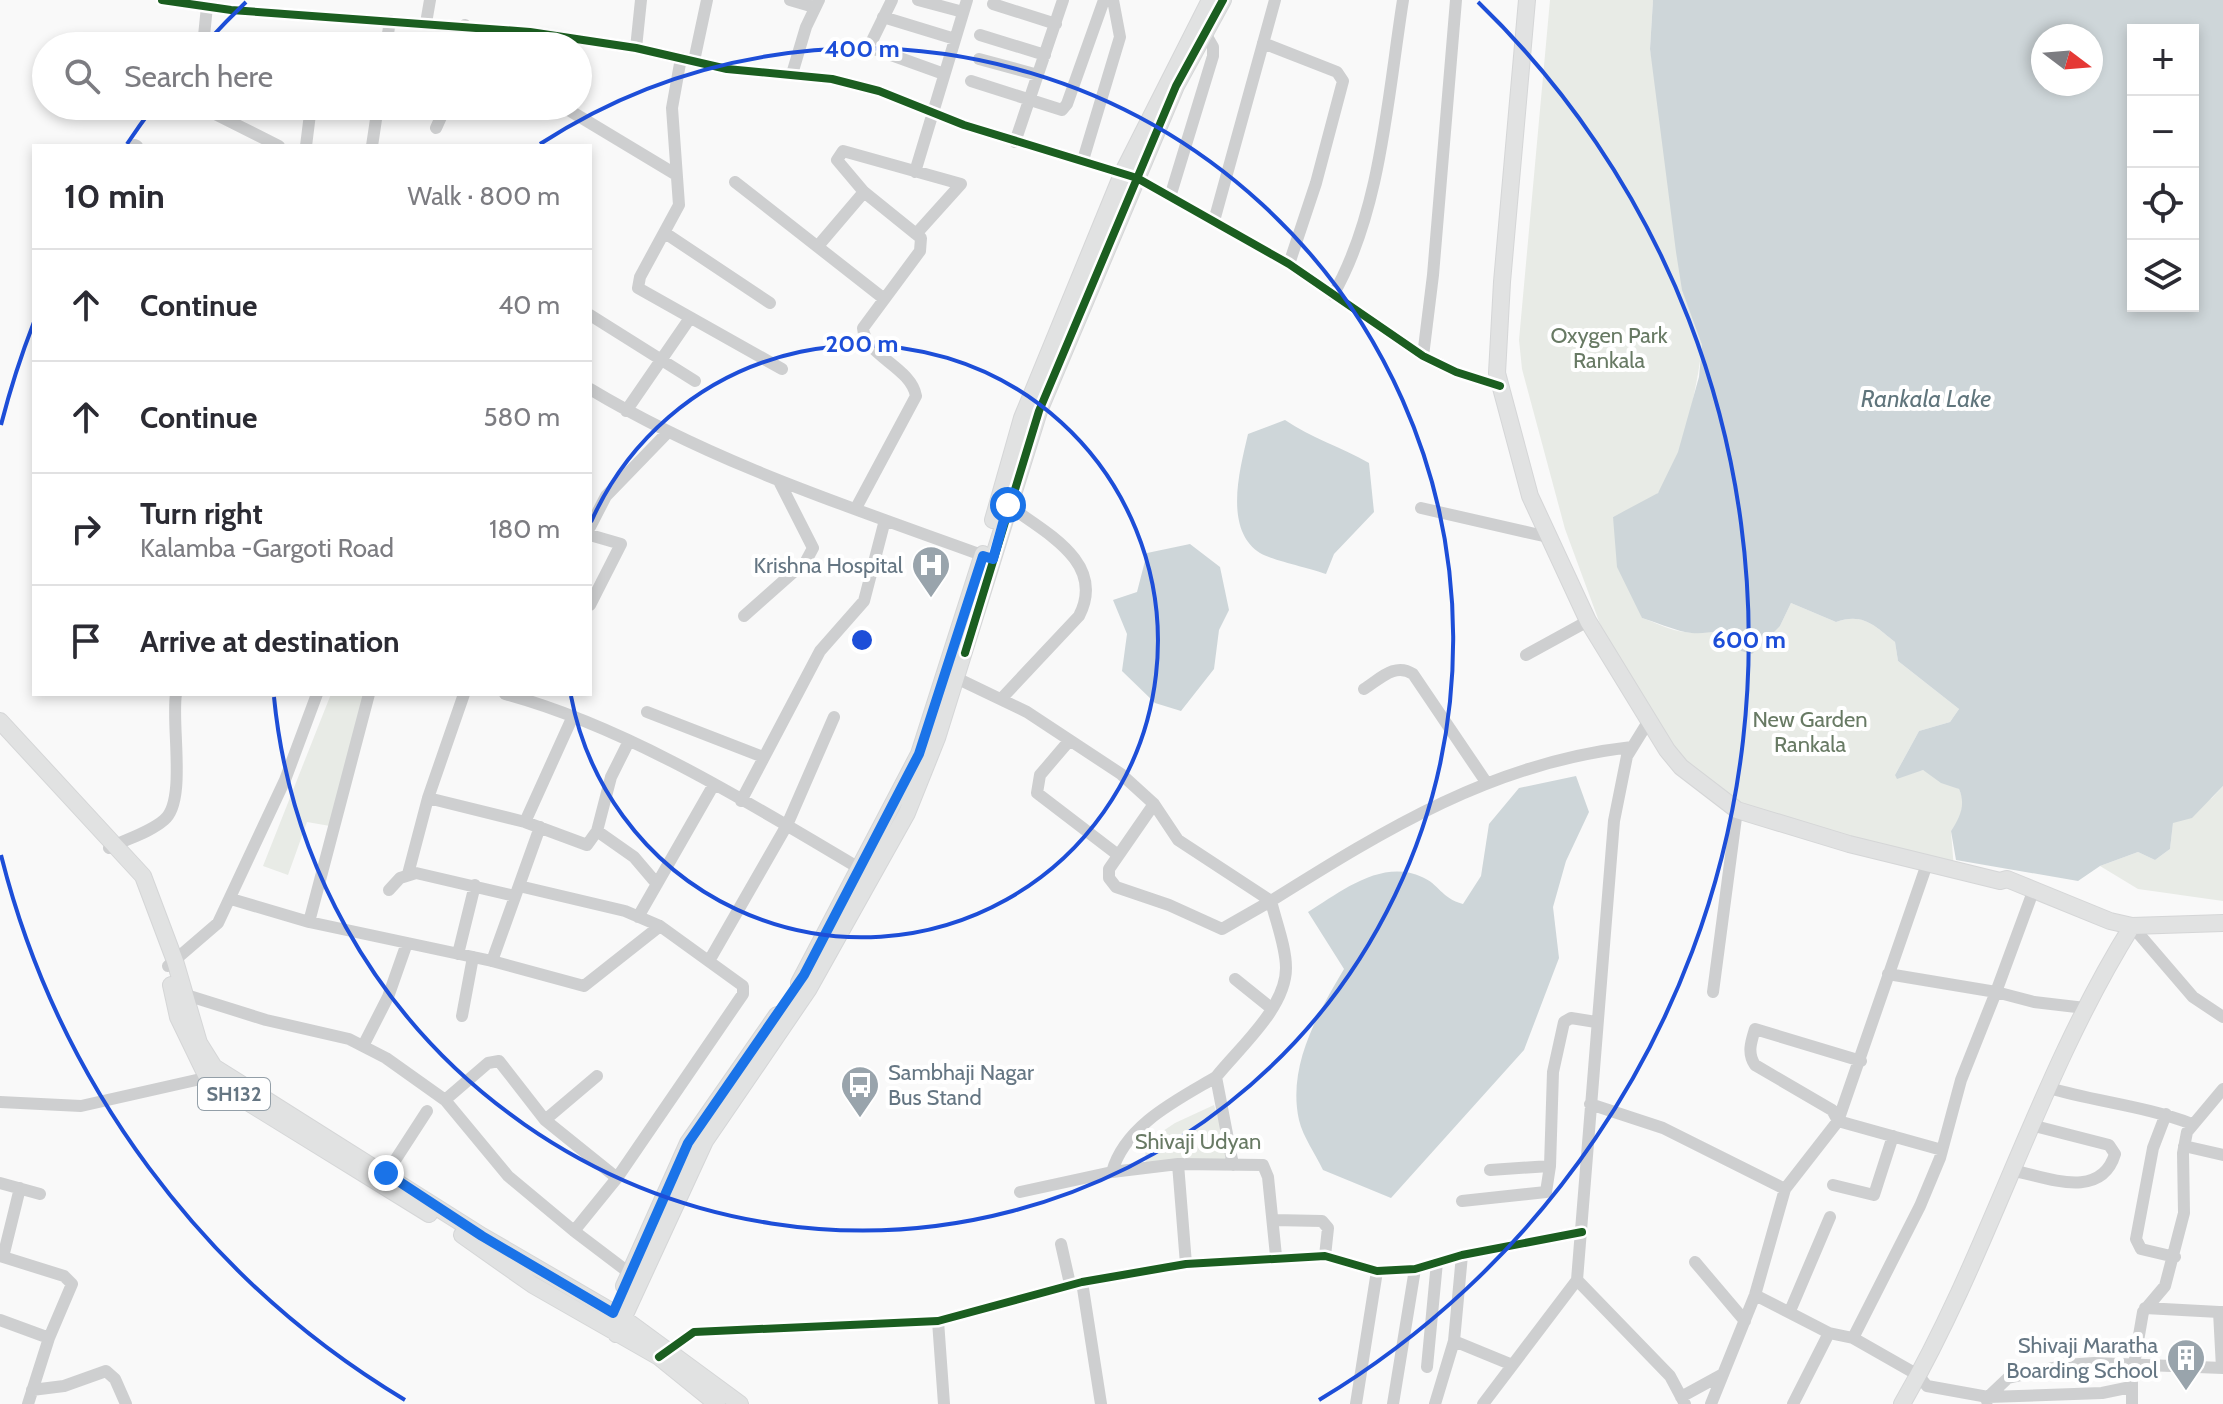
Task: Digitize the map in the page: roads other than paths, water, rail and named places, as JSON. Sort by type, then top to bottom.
[{"type":"main road","points":[[951,675],[965,653],[1022,418],[1210,0]]},
{"type":"main road","points":[[740,1404],[615,1323],[634,1277],[705,1141],[808,990],[867,873],[907,813],[930,758],[951,675],[1039,411],[1130,175],[1223,0]]},
{"type":"main road","points":[[1527,0],[1502,282],[1497,359],[1500,386],[1530,496],[1548,537],[1588,621],[1648,722],[1681,767],[1737,810],[1927,864],[2000,881],[2007,879],[2110,921],[2132,926],[2223,923]]},
{"type":"main road","points":[[0,721],[112,846]]},
{"type":"main road","name":"SH132","points":[[0,735],[112,846],[132,875],[171,964],[178,1017],[207,1077],[383,1179],[533,1285],[615,1323]]},
{"type":"main road","points":[[1902,1404],[2015,1171],[2031,1125],[2085,1008],[2132,926]]},
{"type":"main road","points":[[171,964],[202,1051],[214,1067],[383,1179]]},
{"type":"main road","points":[[664,1354],[717,1404]]},
{"type":"street","points":[[162,0],[517,32]]},
{"type":"street","points":[[426,23],[430,0]]},
{"type":"street","points":[[636,48],[641,0]]},
{"type":"street","points":[[707,0],[672,108],[679,205],[640,277],[638,288],[782,369]]},
{"type":"street","points":[[790,0],[816,4],[792,74]]},
{"type":"street","points":[[915,172],[965,6],[918,0]]},
{"type":"street","points":[[1015,142],[1063,0]]},
{"type":"street","points":[[971,81],[1058,109],[1065,108],[1104,0]]},
{"type":"street","points":[[1083,160],[1120,37],[1113,0]]},
{"type":"street","points":[[1214,221],[1275,0]]},
{"type":"street","points":[[1333,295],[1351,265],[1358,239],[1379,149],[1403,0]]},
{"type":"street","points":[[1423,356],[1433,275],[1456,0]]},
{"type":"street","points":[[891,2],[888,18],[869,47],[944,74]]},
{"type":"street","points":[[993,4],[1056,24]]},
{"type":"street","points":[[204,32],[207,6]]},
{"type":"street","points":[[888,18],[955,39]]},
{"type":"street","points":[[388,32],[390,21]]},
{"type":"street","points":[[464,32],[465,25]]},
{"type":"street","points":[[1170,197],[1213,56],[1211,40],[1205,33]]},
{"type":"street","points":[[980,35],[1045,55]]},
{"type":"street","points":[[592,42],[636,48],[727,69],[792,74],[879,91],[933,114],[1015,142],[1130,175],[1289,264],[1423,356],[1464,375],[1500,386]]},
{"type":"street","points":[[1263,43],[1337,72],[1343,81],[1316,183],[1289,264]]},
{"type":"street","points":[[979,59],[1038,75]]},
{"type":"street","points":[[227,120],[275,144]]},
{"type":"street","points":[[306,144],[309,120]]},
{"type":"street","points":[[372,144],[376,120]]},
{"type":"street","points":[[436,128],[440,120]]},
{"type":"street","points":[[585,120],[675,174]]},
{"type":"street","points":[[856,508],[916,396],[910,382],[863,335],[865,322],[920,251],[921,238],[916,234],[864,192],[837,160],[843,151],[961,184],[916,234]]},
{"type":"street","points":[[735,182],[883,298]]},
{"type":"street","points":[[818,246],[864,192]]},
{"type":"street","points":[[665,233],[770,303]]},
{"type":"street","points":[[592,316],[695,381]]},
{"type":"street","points":[[626,411],[690,318]]},
{"type":"street","points":[[592,390],[667,433],[780,483],[988,558]]},
{"type":"street","points":[[592,523],[606,496],[667,433]]},
{"type":"street","points":[[744,616],[806,561],[813,548],[780,483]]},
{"type":"street","points":[[1002,698],[1079,616],[1085,604],[1085,576],[1076,556],[1008,505]]},
{"type":"street","points":[[1421,508],[1548,537]]},
{"type":"street","points":[[741,801],[820,651],[864,601],[885,520]]},
{"type":"street","points":[[592,536],[621,544],[592,601]]},
{"type":"street","points":[[1526,655],[1588,621]]},
{"type":"street","points":[[1364,689],[1395,669],[1404,668],[1413,674],[1486,782]]},
{"type":"street","points":[[951,675],[1002,698],[1121,774],[1154,804],[1178,840],[1271,901],[1286,965],[1282,990],[1216,1077],[1154,1116],[1124,1146],[1112,1172]]},
{"type":"street","points":[[112,846],[167,819],[176,802],[173,712],[176,696]]},
{"type":"street","points":[[171,964],[212,929],[231,899],[285,780],[316,696]]},
{"type":"street","points":[[309,922],[368,696]]},
{"type":"street","points":[[389,890],[408,874],[428,798],[463,696]]},
{"type":"street","points":[[525,696],[629,741],[787,825],[867,873]]},
{"type":"street","points":[[647,712],[763,757]]},
{"type":"street","points":[[525,822],[573,716]]},
{"type":"street","points":[[709,961],[787,825],[834,717]]},
{"type":"street","points":[[1483,1404],[1510,1364],[1577,1280],[1614,821],[1627,756],[1648,722]]},
{"type":"street","points":[[428,798],[525,822],[587,845],[597,831],[611,777],[629,741]]},
{"type":"street","points":[[1069,741],[1040,775],[1037,793],[1118,855]]},
{"type":"street","points":[[1154,804],[1109,869],[1109,878],[1116,887],[1180,909],[1222,929],[1386,828],[1486,782],[1585,754],[1632,747]]},
{"type":"street","points":[[638,917],[713,786]]},
{"type":"street","points":[[1713,992],[1737,810]]},
{"type":"street","points":[[492,961],[540,827]]},
{"type":"street","points":[[597,831],[634,857],[657,884]]},
{"type":"street","points":[[1711,1404],[1755,1295],[1785,1189],[1838,1121],[1927,864]]},
{"type":"street","points":[[408,874],[517,891],[638,917],[660,926],[743,986],[743,994],[617,1178],[574,1231]]},
{"type":"street","points":[[458,954],[475,885]]},
{"type":"street","points":[[1853,1338],[1920,1206],[1942,1150],[1961,1080],[2034,889]]},
{"type":"street","points":[[231,899],[309,922],[492,961],[584,986],[660,926]]},
{"type":"street","points":[[2132,926],[2193,997],[2223,1017]]},
{"type":"street","points":[[363,1046],[388,997],[407,943]]},
{"type":"street","points":[[462,1016],[473,957]]},
{"type":"street","points":[[1888,974],[1996,992],[2034,1002],[2085,1008]]},
{"type":"street","points":[[1235,979],[1271,1008]]},
{"type":"street","points":[[183,994],[363,1046],[445,1100],[508,1176],[634,1277]]},
{"type":"street","points":[[1462,1201],[1546,1192],[1550,1166],[1553,1072],[1564,1022],[1571,1018],[1596,1022]]},
{"type":"street","points":[[1861,1061],[1755,1029],[1750,1045],[1750,1058],[1755,1065],[1832,1110],[1838,1121],[1942,1150]]},
{"type":"street","points":[[445,1100],[494,1060],[499,1061],[545,1120],[617,1178]]},
{"type":"street","points":[[0,1102],[81,1106],[225,1074]]},
{"type":"street","points":[[545,1120],[597,1076]]},
{"type":"street","points":[[1216,1077],[1233,1165]]},
{"type":"street","points":[[2049,1088],[2166,1114],[2192,1124]]},
{"type":"street","points":[[2132,1404],[2131,1387],[2145,1308],[2165,1286],[2184,1213],[2184,1146],[2192,1124],[2223,1089]]},
{"type":"street","points":[[1590,1104],[1663,1128],[1785,1189]]},
{"type":"street","points":[[383,1179],[427,1111]]},
{"type":"street","points":[[2166,1114],[2153,1148],[2136,1239],[2141,1249],[2175,1257]]},
{"type":"street","points":[[2015,1171],[2084,1183],[2107,1173],[2112,1164],[2115,1154],[2109,1145],[2031,1125]]},
{"type":"street","points":[[1833,1185],[1874,1195],[1893,1136]]},
{"type":"street","points":[[2184,1146],[2223,1155]]},
{"type":"street","points":[[1178,1164],[1186,1264]]},
{"type":"street","points":[[1020,1192],[1112,1172],[1178,1164],[1258,1164],[1266,1169],[1276,1256]]},
{"type":"street","points":[[1490,1170],[1550,1166]]},
{"type":"street","points":[[0,1183],[40,1194]]},
{"type":"street","points":[[20,1188],[2,1256],[64,1276],[72,1284],[49,1338],[28,1404]]},
{"type":"street","points":[[1790,1311],[1830,1217]]},
{"type":"street","points":[[1273,1220],[1322,1221],[1328,1228],[1325,1256]]},
{"type":"street","points":[[664,1354],[694,1332],[938,1321],[1076,1283],[1186,1264],[1276,1256],[1325,1256],[1377,1271],[1415,1269],[1462,1255],[1582,1232]]},
{"type":"street","points":[[1061,1244],[1076,1283],[1101,1404]]},
{"type":"street","points":[[1435,1404],[1454,1341],[1462,1255]]},
{"type":"street","points":[[1427,1367],[1437,1262]]},
{"type":"street","points":[[1695,1262],[1745,1321]]},
{"type":"street","points":[[1393,1404],[1415,1269]]},
{"type":"street","points":[[1356,1404],[1377,1271]]},
{"type":"street","points":[[1577,1280],[1670,1376],[1683,1400],[1723,1374]]},
{"type":"street","points":[[1755,1295],[1829,1333],[1853,1338],[1918,1375],[1927,1386],[1973,1398],[1987,1401],[2102,1393],[2131,1387]]},
{"type":"street","points":[[1987,1401],[2008,1378],[2066,1365],[2199,1365],[2223,1368],[2221,1312],[2145,1308]]},
{"type":"street","points":[[0,1320],[49,1338]]},
{"type":"street","points":[[938,1321],[944,1404]]},
{"type":"street","points":[[1793,1404],[1829,1333]]},
{"type":"street","points":[[1454,1341],[1510,1364]]},
{"type":"street","points":[[32,1390],[64,1386],[106,1371],[115,1379],[126,1404]]},
{"type":"water","name":"Rankala Lake","points":[[1653,0],[2223,0],[2223,786],[2192,818],[2173,823],[2170,849],[2155,860],[2138,852],[2100,866],[2078,881],[1956,860],[1951,831],[1961,811],[1959,789],[1941,783],[1923,770],[1897,779],[1895,775],[1919,731],[1950,722],[1959,709],[1898,661],[1895,642],[1881,631],[1861,620],[1836,622],[1791,603],[1780,626],[1752,654],[1741,651],[1734,641],[1722,633],[1685,632],[1642,618],[1617,567],[1613,517],[1658,493],[1678,452],[1699,377],[1702,345],[1682,290],[1650,49]]},
{"type":"water","points":[[1285,420],[1369,463],[1374,512],[1334,554],[1326,574],[1260,553],[1241,529],[1237,498],[1248,434]]},
{"type":"water","points":[[1190,544],[1220,567],[1229,610],[1219,630],[1214,669],[1181,711],[1155,703],[1122,671],[1127,634],[1113,600],[1137,592],[1147,553]]},
{"type":"water","points":[[1576,776],[1589,812],[1566,861],[1553,907],[1559,958],[1524,1050],[1391,1198],[1323,1170],[1299,1120],[1297,1080],[1315,1022],[1344,969],[1308,912],[1362,880],[1392,872],[1407,872],[1422,877],[1463,904],[1481,876],[1489,824],[1519,788]]},
{"type":"place","name":"Krishna Hospital","points":[[931,599]]},
{"type":"place","name":"Sambhaji Nagar Bus Stand","points":[[860,1119]]},
{"type":"place","name":"Shivaji Maratha Boarding School","points":[[2186,1392]]},
{"type":"park label","name":"Oxygen Park Rankala","points":[[1609,348]]},
{"type":"park label","name":"New Garden Rankala","points":[[1810,732]]},
{"type":"park label","name":"Shivaji Udyan","points":[[1198,1141]]}]
